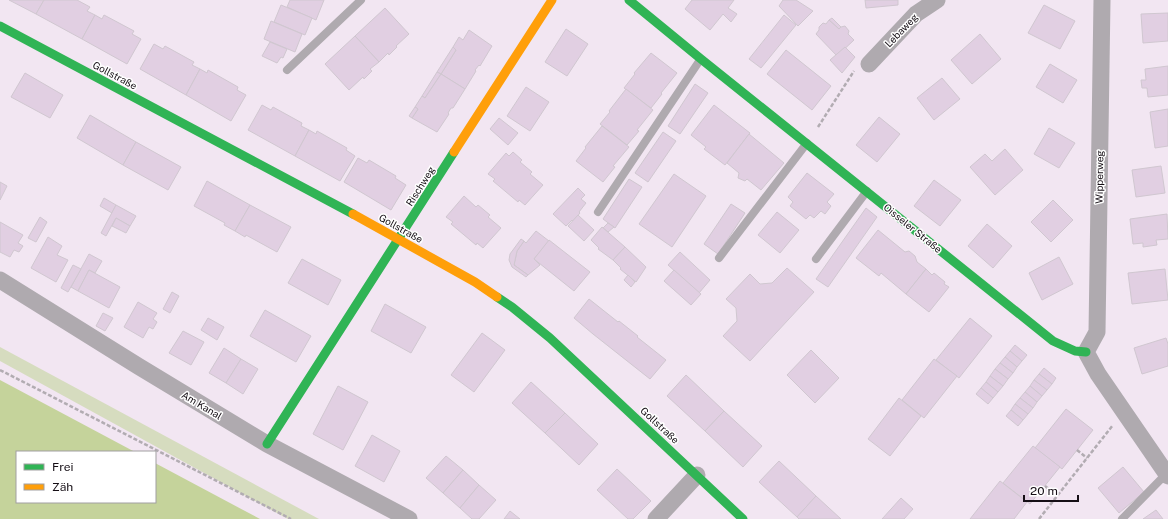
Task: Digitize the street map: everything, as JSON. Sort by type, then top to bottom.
[{"type":"street","name":"Rischweg","points":[[267,444],[552,0]]},
{"type":"street","name":"Oisseler Straße","points":[[629,0],[1053,341],[1074,351],[1086,352]]},
{"type":"street","name":"Lebaweg","points":[[869,64],[916,14],[937,0]]},
{"type":"street","name":"Wipperweg","points":[[1086,352],[1097,332],[1102,0]]},
{"type":"street","name":"Gollstraße","points":[[0,26],[399,239],[475,282],[512,307],[550,338],[743,519]]},
{"type":"street","name":"Am Kanal","points":[[0,280],[267,444],[409,519]]},
{"type":"street","points":[[1086,352],[1098,374],[1167,475]]},
{"type":"street","points":[[656,519],[697,475]]},
{"type":"lane","points":[[287,70],[361,0]]},
{"type":"lane","points":[[598,212],[701,59]]},
{"type":"lane","points":[[719,258],[807,142]]},
{"type":"lane","points":[[816,259],[868,191]]},
{"type":"lane","points":[[1122,519],[1167,475]]},
{"type":"path","points":[[807,142],[855,70],[869,64]]},
{"type":"path","points":[[0,370],[291,519]]},
{"type":"path","points":[[1039,519],[1106,433]]},
{"type":"path","points":[[1077,450],[1087,458]]},
{"type":"path","points":[[1045,486],[1057,496]]},
{"type":"shaded area","points":[[0,347],[319,519],[288,519],[0,361]]},
{"type":"shaded area","points":[[0,380],[133,451],[16,451],[16,503],[156,503],[156,464],[260,519],[0,519]]},
{"type":"building","points":[[9,0],[44,0],[36,14]]},
{"type":"building","points":[[44,0],[77,0],[90,7],[87,11],[95,15],[82,39],[36,14]]},
{"type":"building","points":[[290,0],[324,0],[316,20],[287,7]]},
{"type":"building","points":[[692,0],[734,0],[728,8],[737,14],[731,22],[723,14],[710,30],[685,9]]},
{"type":"building","points":[[783,0],[796,0],[813,11],[798,26],[779,6]]},
{"type":"building","points":[[865,0],[898,0],[898,5],[866,8]]},
{"type":"building","points":[[281,5],[312,18],[305,35],[274,22]]},
{"type":"building","points":[[1044,5],[1075,21],[1060,49],[1028,33]]},
{"type":"building","points":[[385,8],[409,34],[389,55],[388,53],[379,62],[355,36]]},
{"type":"building","points":[[1168,13],[1168,41],[1143,43],[1141,14]]},
{"type":"building","points":[[95,15],[102,19],[104,15],[134,31],[132,34],[141,39],[127,64],[82,39]]},
{"type":"building","points":[[784,15],[796,25],[761,68],[749,59]]},
{"type":"building","points":[[832,18],[841,27],[839,29],[829,20]]},
{"type":"building","points":[[829,20],[839,29],[845,26],[849,31],[848,34],[854,40],[837,56],[816,34],[819,27],[823,23],[826,24]]},
{"type":"building","points":[[271,21],[302,34],[295,52],[264,39]]},
{"type":"building","points":[[566,29],[588,44],[567,76],[545,62]]},
{"type":"building","points":[[469,30],[492,46],[480,66],[479,65],[475,70],[476,71],[465,89],[441,74],[456,50],[453,47],[459,37],[463,40]]},
{"type":"building","points":[[980,34],[1001,59],[972,84],[951,60]]},
{"type":"building","points":[[355,36],[379,62],[370,69],[372,71],[364,79],[363,77],[349,90],[325,64]]},
{"type":"building","points":[[270,42],[287,49],[283,58],[281,57],[277,63],[262,56]]},
{"type":"building","points":[[154,44],[163,49],[165,46],[194,62],[192,65],[200,69],[186,95],[140,69]]},
{"type":"building","points":[[453,47],[456,50],[441,74],[437,72]]},
{"type":"building","points":[[845,47],[855,57],[842,73],[830,60]]},
{"type":"building","points":[[786,50],[831,86],[812,110],[767,74]]},
{"type":"building","points":[[651,53],[677,73],[651,108],[624,88],[635,74],[634,73]]},
{"type":"building","points":[[1050,64],[1077,80],[1063,103],[1036,87]]},
{"type":"building","points":[[1168,66],[1168,95],[1148,97],[1147,88],[1142,88],[1141,80],[1146,80],[1145,69]]},
{"type":"building","points":[[200,69],[207,73],[208,70],[238,87],[237,90],[246,95],[231,121],[186,95]]},
{"type":"building","points":[[437,72],[441,74],[425,98],[422,96]]},
{"type":"building","points":[[25,73],[63,95],[50,118],[11,97]]},
{"type":"building","points":[[441,74],[465,89],[453,108],[451,108],[448,113],[449,114],[437,132],[412,118],[418,109],[415,107],[422,96],[425,98]]},
{"type":"building","points":[[942,78],[960,99],[934,120],[917,98]]},
{"type":"building","points":[[695,84],[708,93],[680,134],[668,126]]},
{"type":"building","points":[[526,87],[549,102],[530,131],[507,116]]},
{"type":"building","points":[[626,89],[653,110],[637,130],[639,131],[627,145],[600,124]]},
{"type":"building","points":[[262,105],[271,110],[273,107],[302,123],[301,126],[309,130],[295,156],[248,130]]},
{"type":"building","points":[[714,105],[750,133],[725,165],[704,149],[706,147],[691,135]]},
{"type":"building","points":[[415,107],[418,109],[412,118],[409,116]]},
{"type":"building","points":[[1168,109],[1168,146],[1155,148],[1150,112]]},
{"type":"building","points":[[90,115],[136,142],[123,165],[77,138]]},
{"type":"building","points":[[879,117],[900,134],[877,162],[856,145]]},
{"type":"building","points":[[499,118],[518,133],[508,145],[490,129]]},
{"type":"building","points":[[602,126],[629,147],[613,166],[615,167],[603,182],[576,161]]},
{"type":"building","points":[[1049,128],[1075,143],[1059,168],[1034,154]]},
{"type":"building","points":[[309,130],[316,134],[317,131],[347,148],[346,150],[355,156],[340,181],[295,156]]},
{"type":"building","points":[[663,132],[676,141],[648,182],[635,173]]},
{"type":"building","points":[[749,134],[784,163],[761,190],[747,179],[745,181],[738,178],[739,173],[727,163]]},
{"type":"building","points":[[136,142],[181,167],[168,190],[123,165]]},
{"type":"building","points":[[1005,149],[1023,170],[995,195],[970,167],[985,154],[992,161]]},
{"type":"building","points":[[513,152],[522,160],[520,162],[532,172],[530,174],[543,185],[525,205],[519,200],[518,202],[493,181],[495,179],[488,174],[506,153],[509,156]]},
{"type":"building","points":[[358,158],[367,163],[369,160],[396,176],[395,178],[406,185],[391,210],[344,182]]},
{"type":"building","points":[[1161,166],[1165,193],[1136,197],[1132,170]]},
{"type":"building","points":[[807,173],[834,194],[827,202],[831,206],[825,214],[821,211],[814,218],[810,215],[806,219],[790,206],[793,202],[788,197]]},
{"type":"building","points":[[674,174],[706,196],[672,247],[639,224]]},
{"type":"building","points":[[629,179],[642,187],[615,228],[603,219]]},
{"type":"building","points":[[934,180],[961,200],[940,226],[914,206]]},
{"type":"building","points":[[207,181],[250,205],[235,231],[224,225],[225,223],[194,206]]},
{"type":"building","points":[[0,182],[7,186],[0,200]]},
{"type":"building","points":[[578,188],[585,195],[581,199],[586,203],[579,212],[580,213],[566,226],[553,214]]},
{"type":"building","points":[[464,196],[476,207],[478,205],[490,215],[488,217],[501,228],[483,248],[477,243],[476,245],[451,224],[453,222],[446,217]]},
{"type":"building","points":[[104,198],[116,205],[112,213],[100,206]]},
{"type":"building","points":[[1053,200],[1073,220],[1051,242],[1031,222]]},
{"type":"building","points":[[731,204],[745,213],[718,254],[704,244]]},
{"type":"building","points":[[116,205],[136,216],[130,226],[116,218],[106,236],[101,233]]},
{"type":"building","points":[[250,205],[291,227],[277,252],[246,235],[245,237],[235,231]]},
{"type":"building","points":[[866,208],[877,217],[828,287],[816,279]]},
{"type":"building","points":[[777,212],[799,230],[780,253],[758,235]]},
{"type":"building","points":[[1167,214],[1168,239],[1156,240],[1157,245],[1143,247],[1143,243],[1133,244],[1130,219]]},
{"type":"building","points":[[578,215],[594,230],[584,241],[568,226]]},
{"type":"building","points":[[40,217],[47,222],[36,242],[28,238]]},
{"type":"building","points":[[116,218],[130,226],[126,233],[112,226]]},
{"type":"building","points":[[0,222],[23,235],[18,243],[23,246],[19,252],[14,250],[10,257],[0,252]]},
{"type":"building","points":[[608,223],[614,227],[608,232],[603,228]]},
{"type":"building","points":[[987,224],[1012,246],[993,268],[968,246]]},
{"type":"building","points":[[602,227],[625,247],[613,260],[598,249],[599,248],[591,240]]},
{"type":"building","points":[[878,230],[905,252],[909,251],[915,256],[917,262],[926,269],[906,294],[881,273],[879,276],[856,258]]},
{"type":"building","points":[[536,231],[549,241],[534,259],[540,265],[528,275],[514,265],[517,251],[524,241],[526,243]]},
{"type":"building","points":[[48,237],[62,246],[57,255],[68,260],[56,282],[31,268]]},
{"type":"building","points":[[521,239],[524,241],[517,251],[514,265],[528,275],[526,277],[512,267],[509,260],[510,254]]},
{"type":"building","points":[[549,240],[590,272],[574,291],[534,259]]},
{"type":"building","points":[[625,247],[646,267],[636,282],[620,269],[621,268],[613,260]]},
{"type":"building","points":[[680,252],[710,280],[699,293],[668,265]]},
{"type":"building","points":[[89,254],[102,261],[95,273],[89,270],[78,291],[71,287]]},
{"type":"building","points":[[1059,257],[1073,284],[1042,300],[1029,273]]},
{"type":"building","points":[[302,259],[341,280],[328,305],[288,283]]},
{"type":"building","points":[[73,265],[81,269],[68,292],[61,288]]},
{"type":"building","points":[[787,268],[814,292],[750,361],[723,336],[737,321],[736,308],[726,299],[750,274],[760,284],[772,283]]},
{"type":"building","points":[[926,269],[932,275],[934,273],[945,282],[944,284],[949,287],[929,312],[906,294]]},
{"type":"building","points":[[1165,269],[1168,300],[1132,304],[1128,273]]},
{"type":"building","points":[[89,270],[120,287],[109,308],[78,291]]},
{"type":"building","points":[[674,270],[701,294],[691,305],[664,281]]},
{"type":"building","points":[[628,275],[635,282],[631,287],[624,280]]},
{"type":"building","points":[[172,292],[179,296],[170,313],[163,309]]},
{"type":"building","points":[[589,299],[638,336],[637,337],[666,360],[650,379],[574,318]]},
{"type":"building","points":[[138,302],[157,313],[153,319],[157,322],[153,329],[149,327],[143,338],[124,327]]},
{"type":"building","points":[[385,304],[426,327],[411,353],[371,331]]},
{"type":"building","points":[[265,310],[311,336],[296,362],[250,336]]},
{"type":"building","points":[[103,313],[113,318],[105,331],[96,326]]},
{"type":"building","points":[[208,318],[224,327],[217,340],[201,330]]},
{"type":"building","points":[[970,318],[992,336],[959,378],[936,360]]},
{"type":"building","points":[[183,331],[204,342],[191,365],[169,353]]},
{"type":"building","points":[[482,333],[505,350],[474,392],[451,375]]},
{"type":"building","points":[[1166,338],[1168,344],[1168,366],[1142,374],[1134,348]]},
{"type":"building","points":[[1015,345],[1027,355],[1022,361],[1010,351]]},
{"type":"building","points":[[224,348],[241,359],[226,383],[209,373]]},
{"type":"building","points":[[811,350],[839,378],[815,403],[787,375]]},
{"type":"building","points":[[1010,351],[1022,361],[1017,367],[1005,357]]},
{"type":"building","points":[[1005,357],[1017,367],[1013,373],[1000,363]]},
{"type":"building","points":[[241,359],[258,369],[243,394],[226,383]]},
{"type":"building","points":[[934,359],[957,376],[924,418],[902,400]]},
{"type":"building","points":[[1000,363],[1013,373],[1008,379],[995,369]]},
{"type":"building","points":[[1044,368],[1056,378],[1052,384],[1039,374]]},
{"type":"building","points":[[995,369],[1008,379],[1003,386],[990,376]]},
{"type":"building","points":[[1039,374],[1052,384],[1047,390],[1034,380]]},
{"type":"building","points":[[686,375],[724,411],[705,431],[667,396]]},
{"type":"building","points":[[990,376],[1003,386],[998,392],[986,382]]},
{"type":"building","points":[[1034,380],[1047,390],[1042,396],[1030,386]]},
{"type":"building","points":[[531,382],[565,413],[545,433],[512,403]]},
{"type":"building","points":[[986,382],[998,392],[993,398],[981,388]]},
{"type":"building","points":[[338,386],[368,402],[343,450],[313,434]]},
{"type":"building","points":[[1030,386],[1042,396],[1037,402],[1025,392]]},
{"type":"building","points":[[981,388],[993,398],[988,404],[976,394]]},
{"type":"building","points":[[1025,392],[1037,402],[1033,408],[1020,398]]},
{"type":"building","points":[[899,398],[921,416],[890,456],[868,439]]},
{"type":"building","points":[[1020,398],[1033,408],[1028,414],[1015,404]]},
{"type":"building","points":[[1015,404],[1028,414],[1023,420],[1011,410]]},
{"type":"building","points":[[1066,409],[1093,430],[1062,469],[1035,448]]},
{"type":"building","points":[[1011,410],[1023,420],[1018,426],[1006,416]]},
{"type":"building","points":[[724,411],[762,446],[743,467],[705,431]]},
{"type":"building","points":[[565,413],[598,444],[579,465],[545,433]]},
{"type":"building","points":[[372,435],[400,451],[384,482],[355,466]]},
{"type":"building","points":[[1033,446],[1060,467],[1030,504],[1003,483]]},
{"type":"building","points":[[446,456],[463,470],[443,493],[426,478]]},
{"type":"building","points":[[779,461],[816,496],[797,517],[759,482]]},
{"type":"building","points":[[1123,467],[1144,492],[1119,513],[1098,488]]},
{"type":"building","points":[[617,469],[651,501],[633,519],[628,519],[597,490]]},
{"type":"building","points":[[463,470],[479,485],[460,508],[443,493]]},
{"type":"building","points":[[1000,481],[1027,502],[1014,519],[970,519]]},
{"type":"building","points":[[479,485],[496,500],[479,519],[472,519],[460,508]]},
{"type":"building","points":[[816,496],[841,519],[799,519],[797,517]]},
{"type":"building","points":[[901,498],[913,509],[904,519],[882,519]]},
{"type":"building","points":[[1156,510],[1163,519],[1143,519]]},
{"type":"building","points":[[510,511],[520,519],[504,519]]},
{"type":"traffic: fast","points":[[629,0],[1053,341],[1075,351],[1086,352]]},
{"type":"traffic: fast","points":[[0,26],[353,214]]},
{"type":"traffic: fast","points":[[267,444],[454,152]]},
{"type":"traffic: fast","points":[[497,297],[512,307],[550,338],[743,519]]},
{"type":"traffic: slow","points":[[454,152],[552,0]]},
{"type":"traffic: slow","points":[[353,214],[475,282],[497,297]]}]
